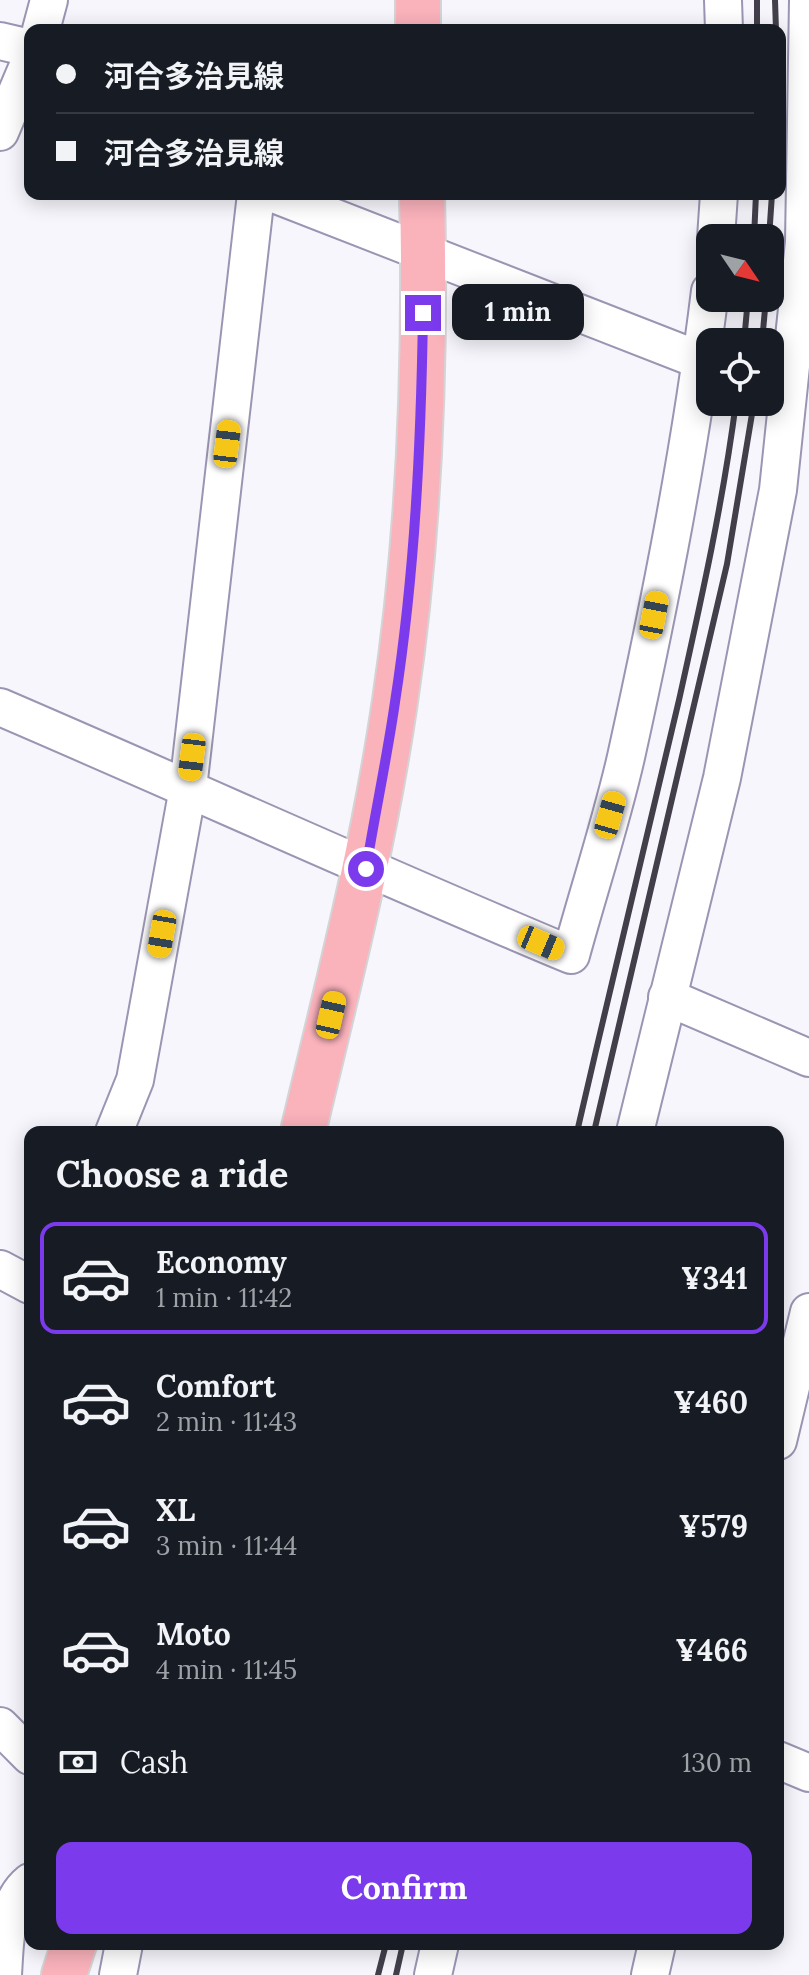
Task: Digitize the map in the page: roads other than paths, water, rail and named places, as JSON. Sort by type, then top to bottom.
[{"type":"main road","points":[[418,0],[418,24]]},
{"type":"main road","points":[[304,1126],[366,869],[396,699],[421,438],[422,200]]},
{"type":"main road","points":[[64,1975],[72,1950]]},
{"type":"street","points":[[43,24],[49,0]]},
{"type":"street","points":[[723,0],[724,24]]},
{"type":"street","points":[[636,1126],[794,494],[804,242],[808,0]]},
{"type":"street","points":[[0,41],[24,47]]},
{"type":"street","points":[[0,132],[24,75]]},
{"type":"street","points":[[116,1126],[135,1080],[188,788],[255,200]]},
{"type":"street","points":[[290,200],[696,359]]},
{"type":"street","points":[[717,224],[719,200]]},
{"type":"street","points":[[0,707],[366,869],[571,955],[625,759],[696,394]]},
{"type":"street","points":[[667,997],[809,1058]]},
{"type":"street","points":[[0,1269],[24,1282]]},
{"type":"street","points":[[784,1416],[809,1312]]},
{"type":"street","points":[[0,1726],[24,1750]]},
{"type":"street","points":[[784,1763],[809,1773]]},
{"type":"street","points":[[3,1975],[10,1912],[24,1887]]},
{"type":"street","points":[[118,1975],[123,1950]]},
{"type":"street","points":[[433,1975],[439,1950]]},
{"type":"street","points":[[650,1975],[656,1950]]},
{"type":"railway","points":[[757,0],[757,24]]},
{"type":"railway","points":[[775,0],[776,24]]},
{"type":"railway","points":[[755,224],[756,200]]},
{"type":"railway","points":[[770,224],[772,200]]},
{"type":"railway","points":[[745,328],[747,312]]},
{"type":"railway","points":[[763,328],[765,312]]},
{"type":"railway","points":[[578,1126],[695,626],[734,416]]},
{"type":"railway","points":[[595,1126],[727,564],[752,416]]},
{"type":"railway","points":[[378,1975],[384,1950]]},
{"type":"railway","points":[[396,1975],[402,1950]]}]
